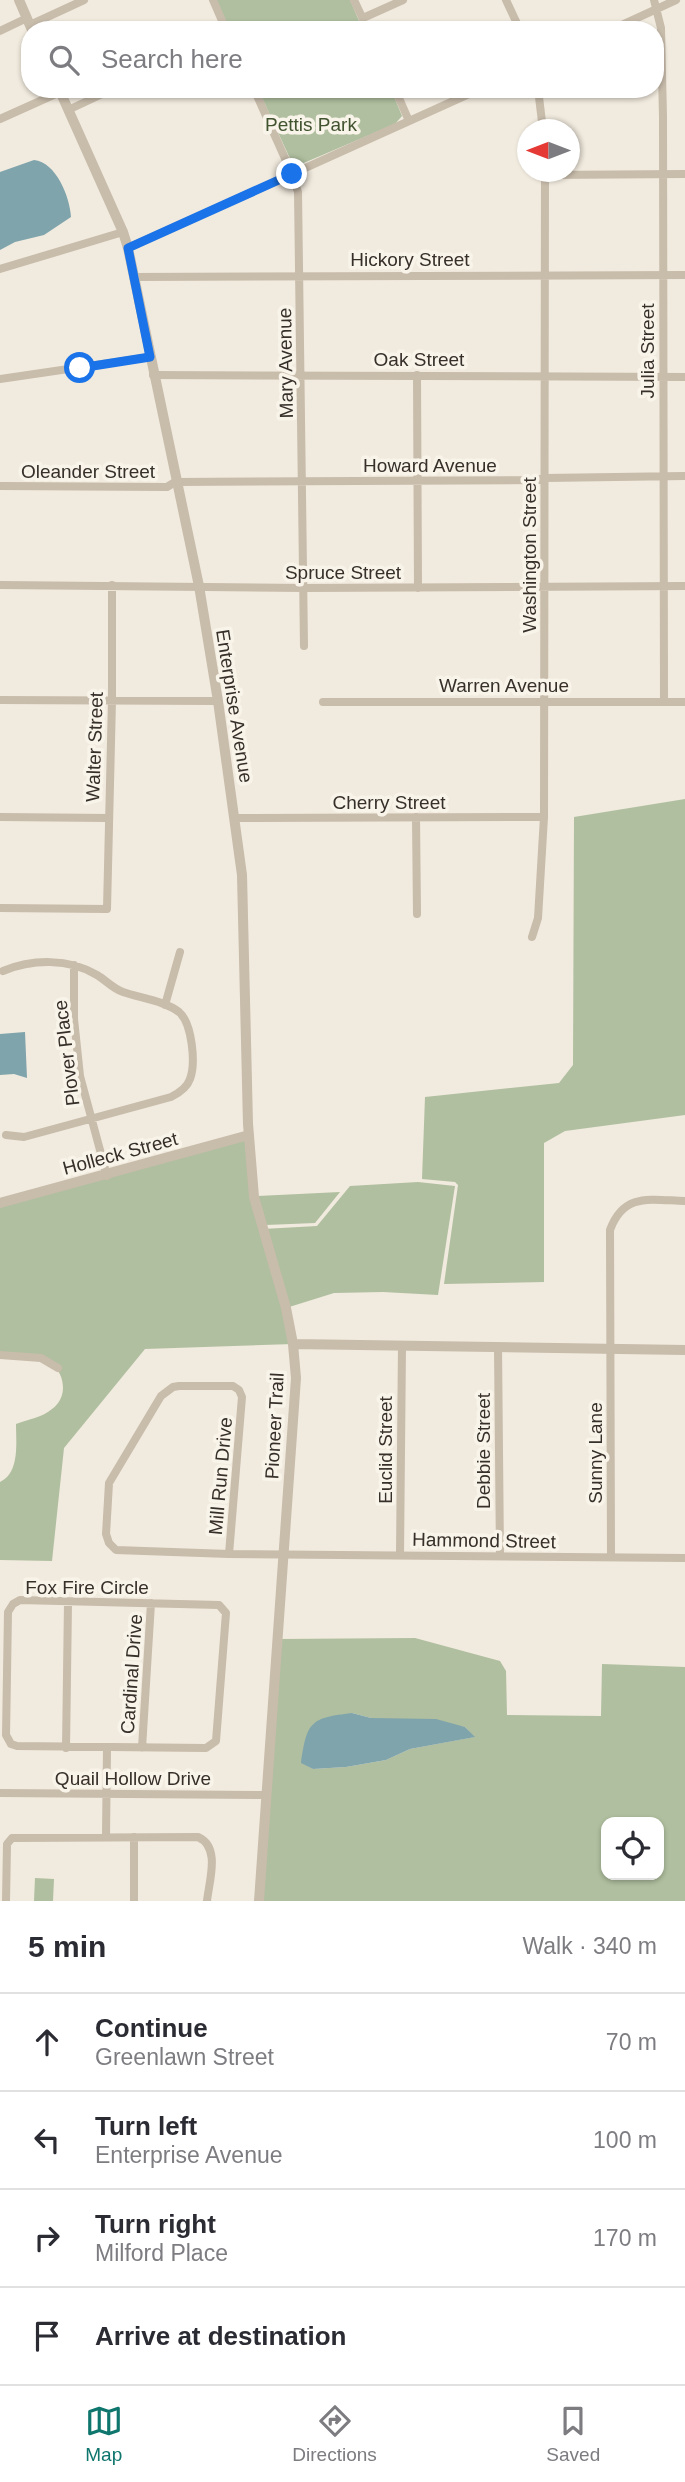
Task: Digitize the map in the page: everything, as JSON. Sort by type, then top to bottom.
[{"type":"street","points":[[19,0],[29,21]]},
{"type":"street","points":[[37,21],[84,0]]},
{"type":"street","points":[[213,0],[222,21]]},
{"type":"street","points":[[354,0],[364,21]]},
{"type":"street","points":[[363,18],[403,0]]},
{"type":"street","points":[[506,0],[516,21]]},
{"type":"street","points":[[627,21],[656,4],[676,0]]},
{"type":"street","points":[[0,31],[21,26]]},
{"type":"street","points":[[0,119],[44,98]]},
{"type":"street","name":"Enterprise Avenue","points":[[62,98],[128,248],[198,586],[218,701],[242,876],[249,1135],[254,1196],[293,1344]]},
{"type":"street","points":[[68,110],[94,98]]},
{"type":"street","name":"Mary Avenue","points":[[258,98],[298,192],[304,646]]},
{"type":"street","points":[[399,98],[409,121]]},
{"type":"street","points":[[128,248],[460,98]]},
{"type":"street","points":[[539,98],[541,119]]},
{"type":"street","name":"Julia Street","points":[[661,98],[664,702]]},
{"type":"street","points":[[580,173],[685,174]]},
{"type":"street","name":"Washington Street","points":[[532,937],[538,918],[544,817],[546,182]]},
{"type":"street","points":[[0,268],[123,232]]},
{"type":"street","name":"Hickory Street","points":[[134,276],[685,275]]},
{"type":"street","points":[[0,379],[150,357]]},
{"type":"street","name":"Oak Street","points":[[153,375],[685,377]]},
{"type":"street","points":[[417,375],[418,589]]},
{"type":"street","name":"Howard Avenue","points":[[175,482],[537,480],[685,476]]},
{"type":"street","name":"Oleander Street","points":[[0,486],[167,487],[175,482]]},
{"type":"street","name":"Spruce Street","points":[[0,585],[304,589],[685,586]]},
{"type":"street","name":"Walter Street","points":[[0,908],[107,909],[112,585]]},
{"type":"street","points":[[0,700],[218,701]]},
{"type":"street","name":"Warren Avenue","points":[[323,702],[685,702]]},
{"type":"street","points":[[0,817],[108,818]]},
{"type":"street","points":[[416,817],[416,914]]},
{"type":"street","name":"Cherry Street","points":[[235,818],[544,817]]},
{"type":"street","points":[[165,1005],[180,951]]},
{"type":"street","points":[[3,971],[21,964],[54,962],[74,965],[97,975],[113,989],[179,1012],[190,1032],[192,1070],[187,1085],[171,1097],[24,1137],[6,1135]]},
{"type":"street","name":"Plover Place","points":[[74,965],[74,1019],[80,1076],[107,1176]]},
{"type":"street","name":"Holleck Street","points":[[0,1203],[107,1176],[249,1135]]},
{"type":"street","name":"Sunny Lane","points":[[611,1557],[610,1230],[615,1218],[631,1203],[642,1200],[685,1201]]},
{"type":"street","points":[[293,1344],[685,1350]]},
{"type":"street","name":"Pioneer Trail","points":[[259,1901],[296,1378],[293,1344]]},
{"type":"street","name":"Euclid Street","points":[[400,1555],[402,1345]]},
{"type":"street","name":"Debbie Street","points":[[498,1346],[500,1556]]},
{"type":"street","points":[[0,1355],[41,1358],[58,1368]]},
{"type":"street","name":"Mill Run Drive","points":[[229,1553],[242,1397],[239,1390],[233,1387],[173,1387],[161,1396],[109,1483],[106,1534],[109,1543],[116,1550],[123,1551],[229,1553],[283,1554]]},
{"type":"street","name":"Hammond Street","points":[[283,1554],[685,1558]]},
{"type":"street","name":"Fox Fire Circle","points":[[20,1600],[68,1602],[219,1605],[226,1613],[216,1741],[213,1745],[206,1748],[66,1748],[11,1744],[6,1735],[8,1612],[13,1604],[20,1600]]},
{"type":"street","points":[[66,1748],[68,1602]]},
{"type":"street","name":"Cardinal Drive","points":[[142,1748],[151,1603]]},
{"type":"street","points":[[106,1837],[107,1748]]},
{"type":"street","name":"Quail Hollow Drive","points":[[0,1793],[266,1795]]},
{"type":"street","points":[[6,1901],[7,1844],[12,1838],[106,1837],[198,1837],[205,1840],[212,1854],[207,1901]]},
{"type":"street","points":[[134,1837],[134,1901]]},
{"type":"green space","points":[[215,0],[350,0],[359,21],[226,21]]},
{"type":"green space","name":"Pettis Park","points":[[262,98],[395,98],[402,116],[395,124],[299,165],[293,165]]},
{"type":"green space","points":[[685,799],[685,1115],[565,1131],[544,1143],[544,1282],[444,1284],[458,1185],[455,1182],[422,1179],[425,1097],[559,1083],[573,1065],[574,817]]},
{"type":"green space","points":[[249,1135],[263,1229],[317,1226],[350,1186],[418,1182],[455,1186],[438,1295],[334,1293],[286,1308],[293,1344],[145,1349],[64,1448],[52,1561],[0,1560],[0,1482],[11,1472],[14,1464],[16,1424],[52,1409],[62,1396],[63,1388],[59,1372],[47,1361],[30,1356],[0,1355],[0,1203]]},
{"type":"green space","points":[[340,1192],[315,1223],[266,1225],[258,1196]]},
{"type":"green space","points":[[415,1638],[500,1661],[506,1671],[507,1715],[601,1716],[602,1664],[685,1667],[685,1901],[263,1901],[280,1639]],"holes":[[[352,1713],[371,1718],[465,1727],[474,1737],[410,1749],[386,1760],[346,1767],[313,1769],[301,1762]]]},
{"type":"green space","points":[[35,1878],[54,1879],[53,1901],[34,1901]]},
{"type":"water","points":[[34,160],[42,162],[55,174],[65,191],[71,217],[44,235],[15,242],[0,250],[0,172]]},
{"type":"water","points":[[25,1032],[27,1078],[14,1074],[0,1075],[0,1034]]},
{"type":"water","points":[[352,1713],[371,1718],[436,1719],[465,1727],[475,1737],[410,1749],[386,1760],[346,1767],[313,1769],[301,1763],[306,1738],[313,1724],[328,1717]]},
{"type":"route","points":[[80,368],[150,357],[128,248],[292,174]]}]
